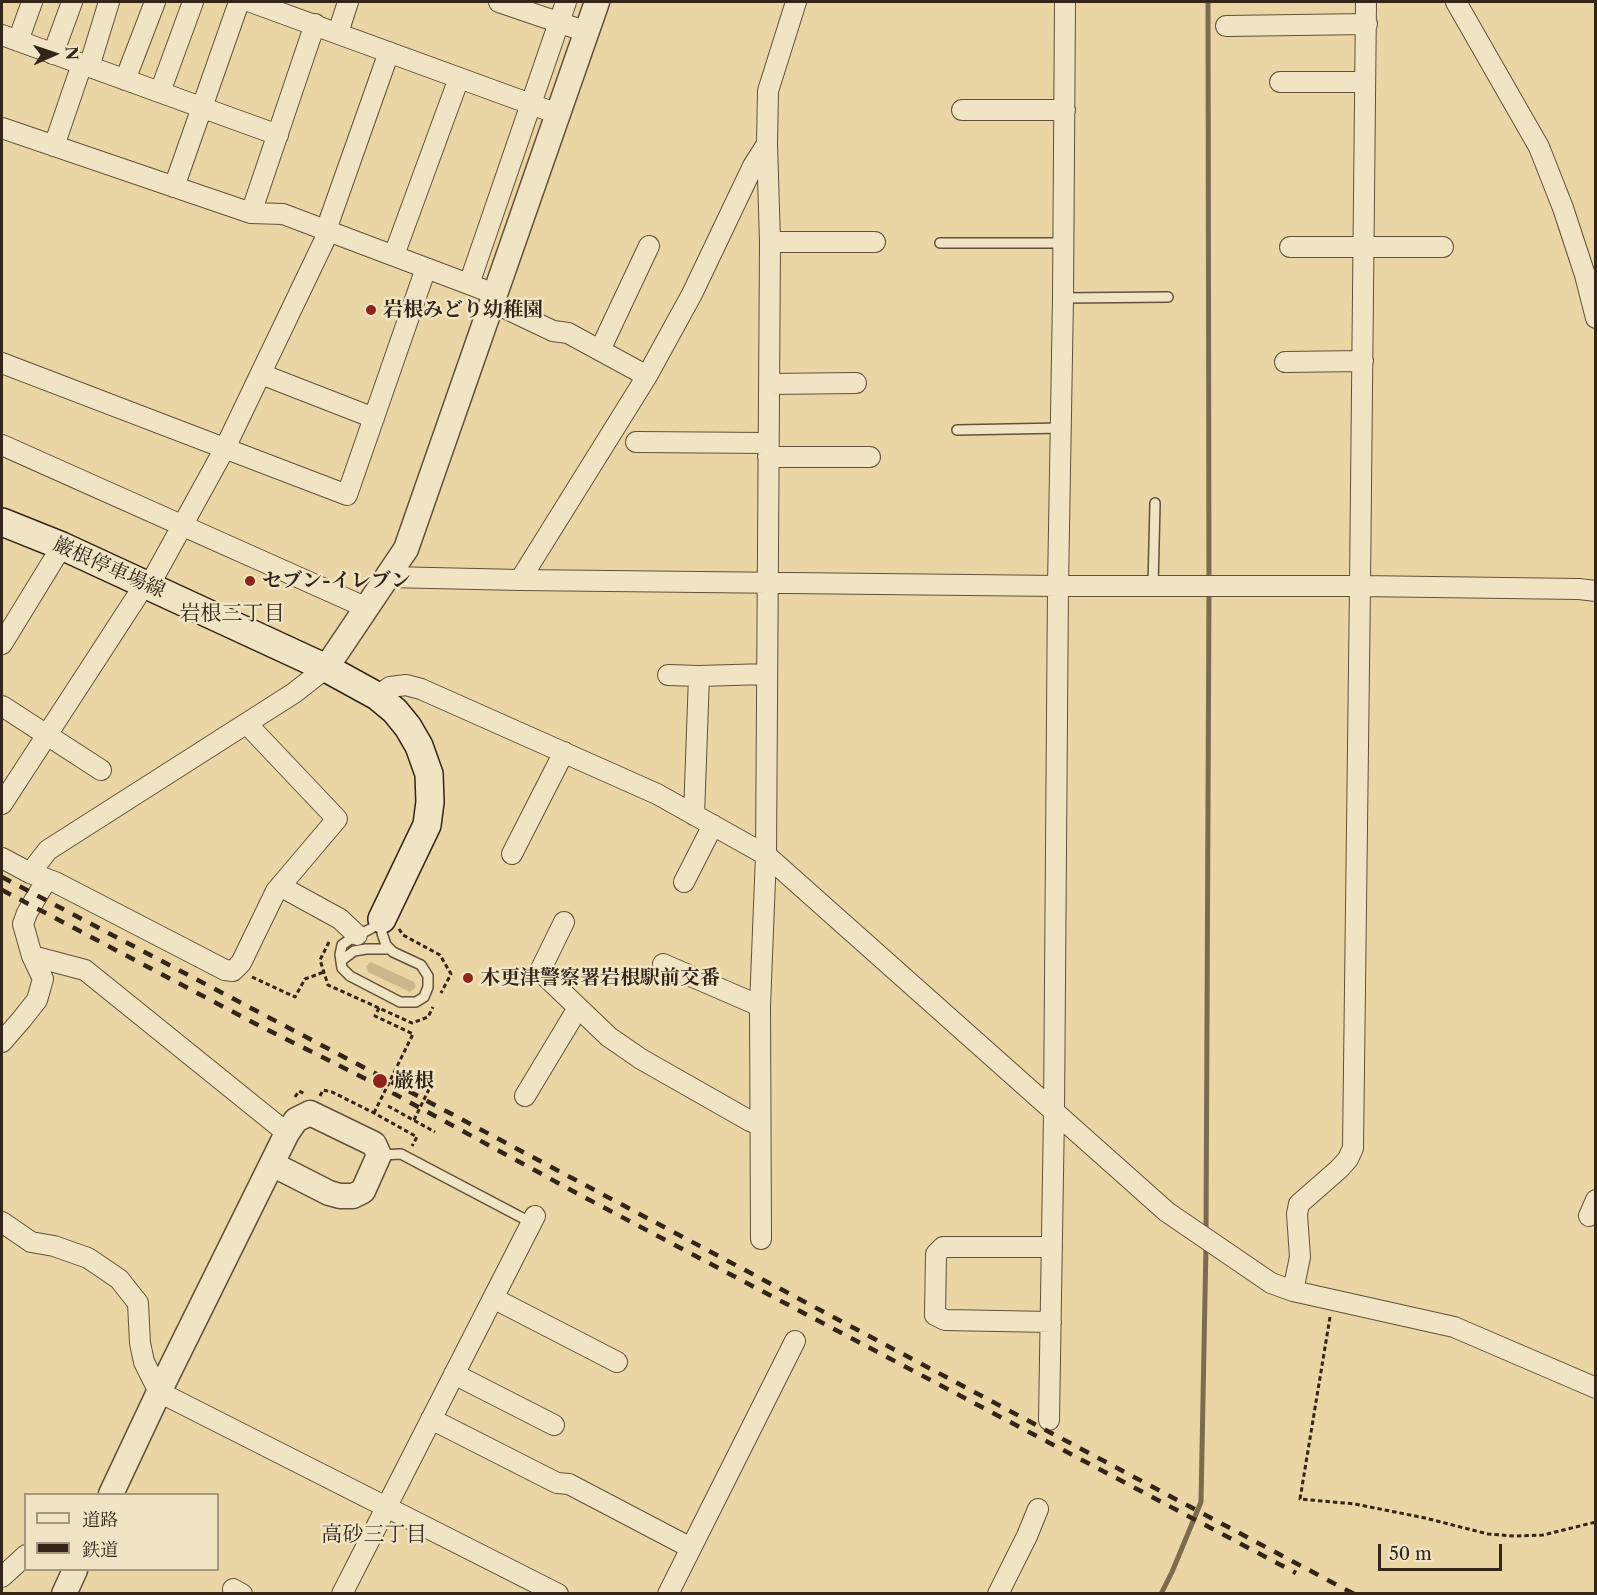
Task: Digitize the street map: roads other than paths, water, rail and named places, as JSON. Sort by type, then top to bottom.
[{"type":"main road","name":"巌根停車場線","points":[[2,522],[62,546],[326,668],[377,696],[395,711],[419,746],[429,774],[430,802],[427,825],[382,919]]},
{"type":"street","points":[[32,2],[10,38],[278,135]]},
{"type":"street","points":[[53,54],[72,2]]},
{"type":"street","points":[[54,146],[109,2]]},
{"type":"street","points":[[125,80],[155,2]]},
{"type":"street","points":[[160,92],[193,2]]},
{"type":"street","points":[[174,187],[239,2]]},
{"type":"street","points":[[251,2],[558,114]]},
{"type":"street","points":[[338,33],[348,2]]},
{"type":"street","points":[[500,2],[587,32]]},
{"type":"street","points":[[469,284],[566,2]]},
{"type":"street","points":[[2,1041],[37,1000],[43,979],[26,940],[23,924],[48,850],[247,724],[294,693],[326,668],[406,549],[597,2]]},
{"type":"street","points":[[761,1239],[760,1006],[766,855],[770,242],[768,91],[796,2]]},
{"type":"street","points":[[1049,1420],[1058,586],[1064,298],[1065,2]]},
{"type":"street","points":[[1293,1291],[1300,1257],[1297,1214],[1299,1204],[1339,1169],[1353,1149],[1366,2]]},
{"type":"street","points":[[1456,2],[1539,147],[1563,208],[1585,275],[1596,318]]},
{"type":"street","points":[[251,213],[315,24]]},
{"type":"street","points":[[1226,26],[1366,24]]},
{"type":"street","points":[[2,804],[147,585],[225,448],[327,231],[389,52]]},
{"type":"street","points":[[394,255],[459,78]]},
{"type":"street","points":[[1280,82],[1365,82]]},
{"type":"street","points":[[962,110],[1065,110]]},
{"type":"street","points":[[2,128],[251,213],[283,214],[394,255],[469,284],[553,331],[568,333],[647,376]]},
{"type":"street","points":[[520,580],[647,376],[692,294],[753,166],[767,144]]},
{"type":"street","points":[[770,242],[875,242]]},
{"type":"street","points":[[600,350],[649,246]]},
{"type":"street","points":[[1290,247],[1443,247]]},
{"type":"street","points":[[2,363],[347,495],[426,268]]},
{"type":"street","points":[[1285,362],[1363,361]]},
{"type":"street","points":[[261,374],[374,418]]},
{"type":"street","points":[[769,384],[856,383]]},
{"type":"street","points":[[636,442],[870,457]]},
{"type":"street","points":[[2,445],[367,608]]},
{"type":"street","points":[[2,644],[62,546]]},
{"type":"street","points":[[388,577],[1058,586],[1360,586],[1596,591]]},
{"type":"street","points":[[668,675],[767,674]]},
{"type":"street","points":[[694,815],[699,676]]},
{"type":"street","points":[[377,696],[390,687],[406,685],[421,689],[657,794],[766,855],[1167,1212],[1271,1283],[1293,1291],[1454,1327],[1596,1388]]},
{"type":"street","points":[[2,706],[101,770]]},
{"type":"street","points":[[2,858],[55,882],[225,970],[232,971],[241,963],[276,891],[337,819],[247,724]]},
{"type":"street","points":[[512,854],[564,752]]},
{"type":"street","points":[[684,882],[713,825]]},
{"type":"street","points":[[280,886],[340,919],[357,935]]},
{"type":"street","points":[[564,922],[540,971],[609,1038],[641,1059],[760,1125]]},
{"type":"street","points":[[32,956],[85,970],[287,1133]]},
{"type":"street","points":[[663,964],[760,1006]]},
{"type":"street","points":[[525,1096],[578,1008]]},
{"type":"street","points":[[111,1493],[287,1133],[296,1120],[310,1113],[374,1144],[380,1155],[363,1191],[353,1196],[329,1193],[272,1164]]},
{"type":"street","points":[[342,1593],[533,1219]]},
{"type":"street","points":[[2,1222],[31,1242],[54,1246],[88,1258],[119,1279],[138,1303],[140,1343],[144,1362],[159,1392],[558,1593]]},
{"type":"street","points":[[1051,1322],[945,1320],[935,1315],[936,1254],[943,1247],[1052,1247]]},
{"type":"street","points":[[493,1298],[617,1362]]},
{"type":"street","points":[[668,1593],[795,1341]]},
{"type":"street","points":[[454,1374],[554,1425]]},
{"type":"street","points":[[431,1419],[557,1483],[569,1484],[691,1548]]},
{"type":"street","points":[[998,1593],[1038,1509]]},
{"type":"street","points":[[2,1577],[24,1557]]},
{"type":"street","points":[[64,1593],[74,1571]]},
{"type":"lane","points":[[940,243],[1064,243]]},
{"type":"lane","points":[[1064,298],[1168,297]]},
{"type":"lane","points":[[957,430],[1062,428]]},
{"type":"lane","points":[[1153,586],[1155,503]]},
{"type":"lane","points":[[382,919],[382,933],[386,945],[393,952],[421,965],[428,976],[428,987],[424,997],[416,1002],[400,1002],[350,976],[342,968],[340,955],[342,945],[372,928],[382,919]]},
{"type":"lane","points":[[341,961],[354,951],[390,949]]},
{"type":"lane","points":[[380,1155],[401,1154],[533,1219]]},
{"type":"waterway","points":[[1208,2],[1209,582]]},
{"type":"waterway","points":[[1206,1233],[1209,591]]},
{"type":"waterway","points":[[1161,1594],[1201,1502],[1206,1245]]},
{"type":"railway","points":[[2,877],[1354,1594]]},
{"type":"railway","points":[[2,890],[254,1023],[378,1085],[582,1196],[1296,1573]]},
{"type":"place","name":"岩根みどり幼稚園","points":[[371,310]]},
{"type":"place","name":"セブン-イレブン","points":[[250,581]]},
{"type":"place","name":"木更津警察署岩根駅前交番","points":[[468,978]]},
{"type":"place","name":"巌根","points":[[380,1081]]},
{"type":"district","name":"岩根三丁目","points":[[232,614]]},
{"type":"district","name":"高砂三丁目","points":[[374,1535]]}]
